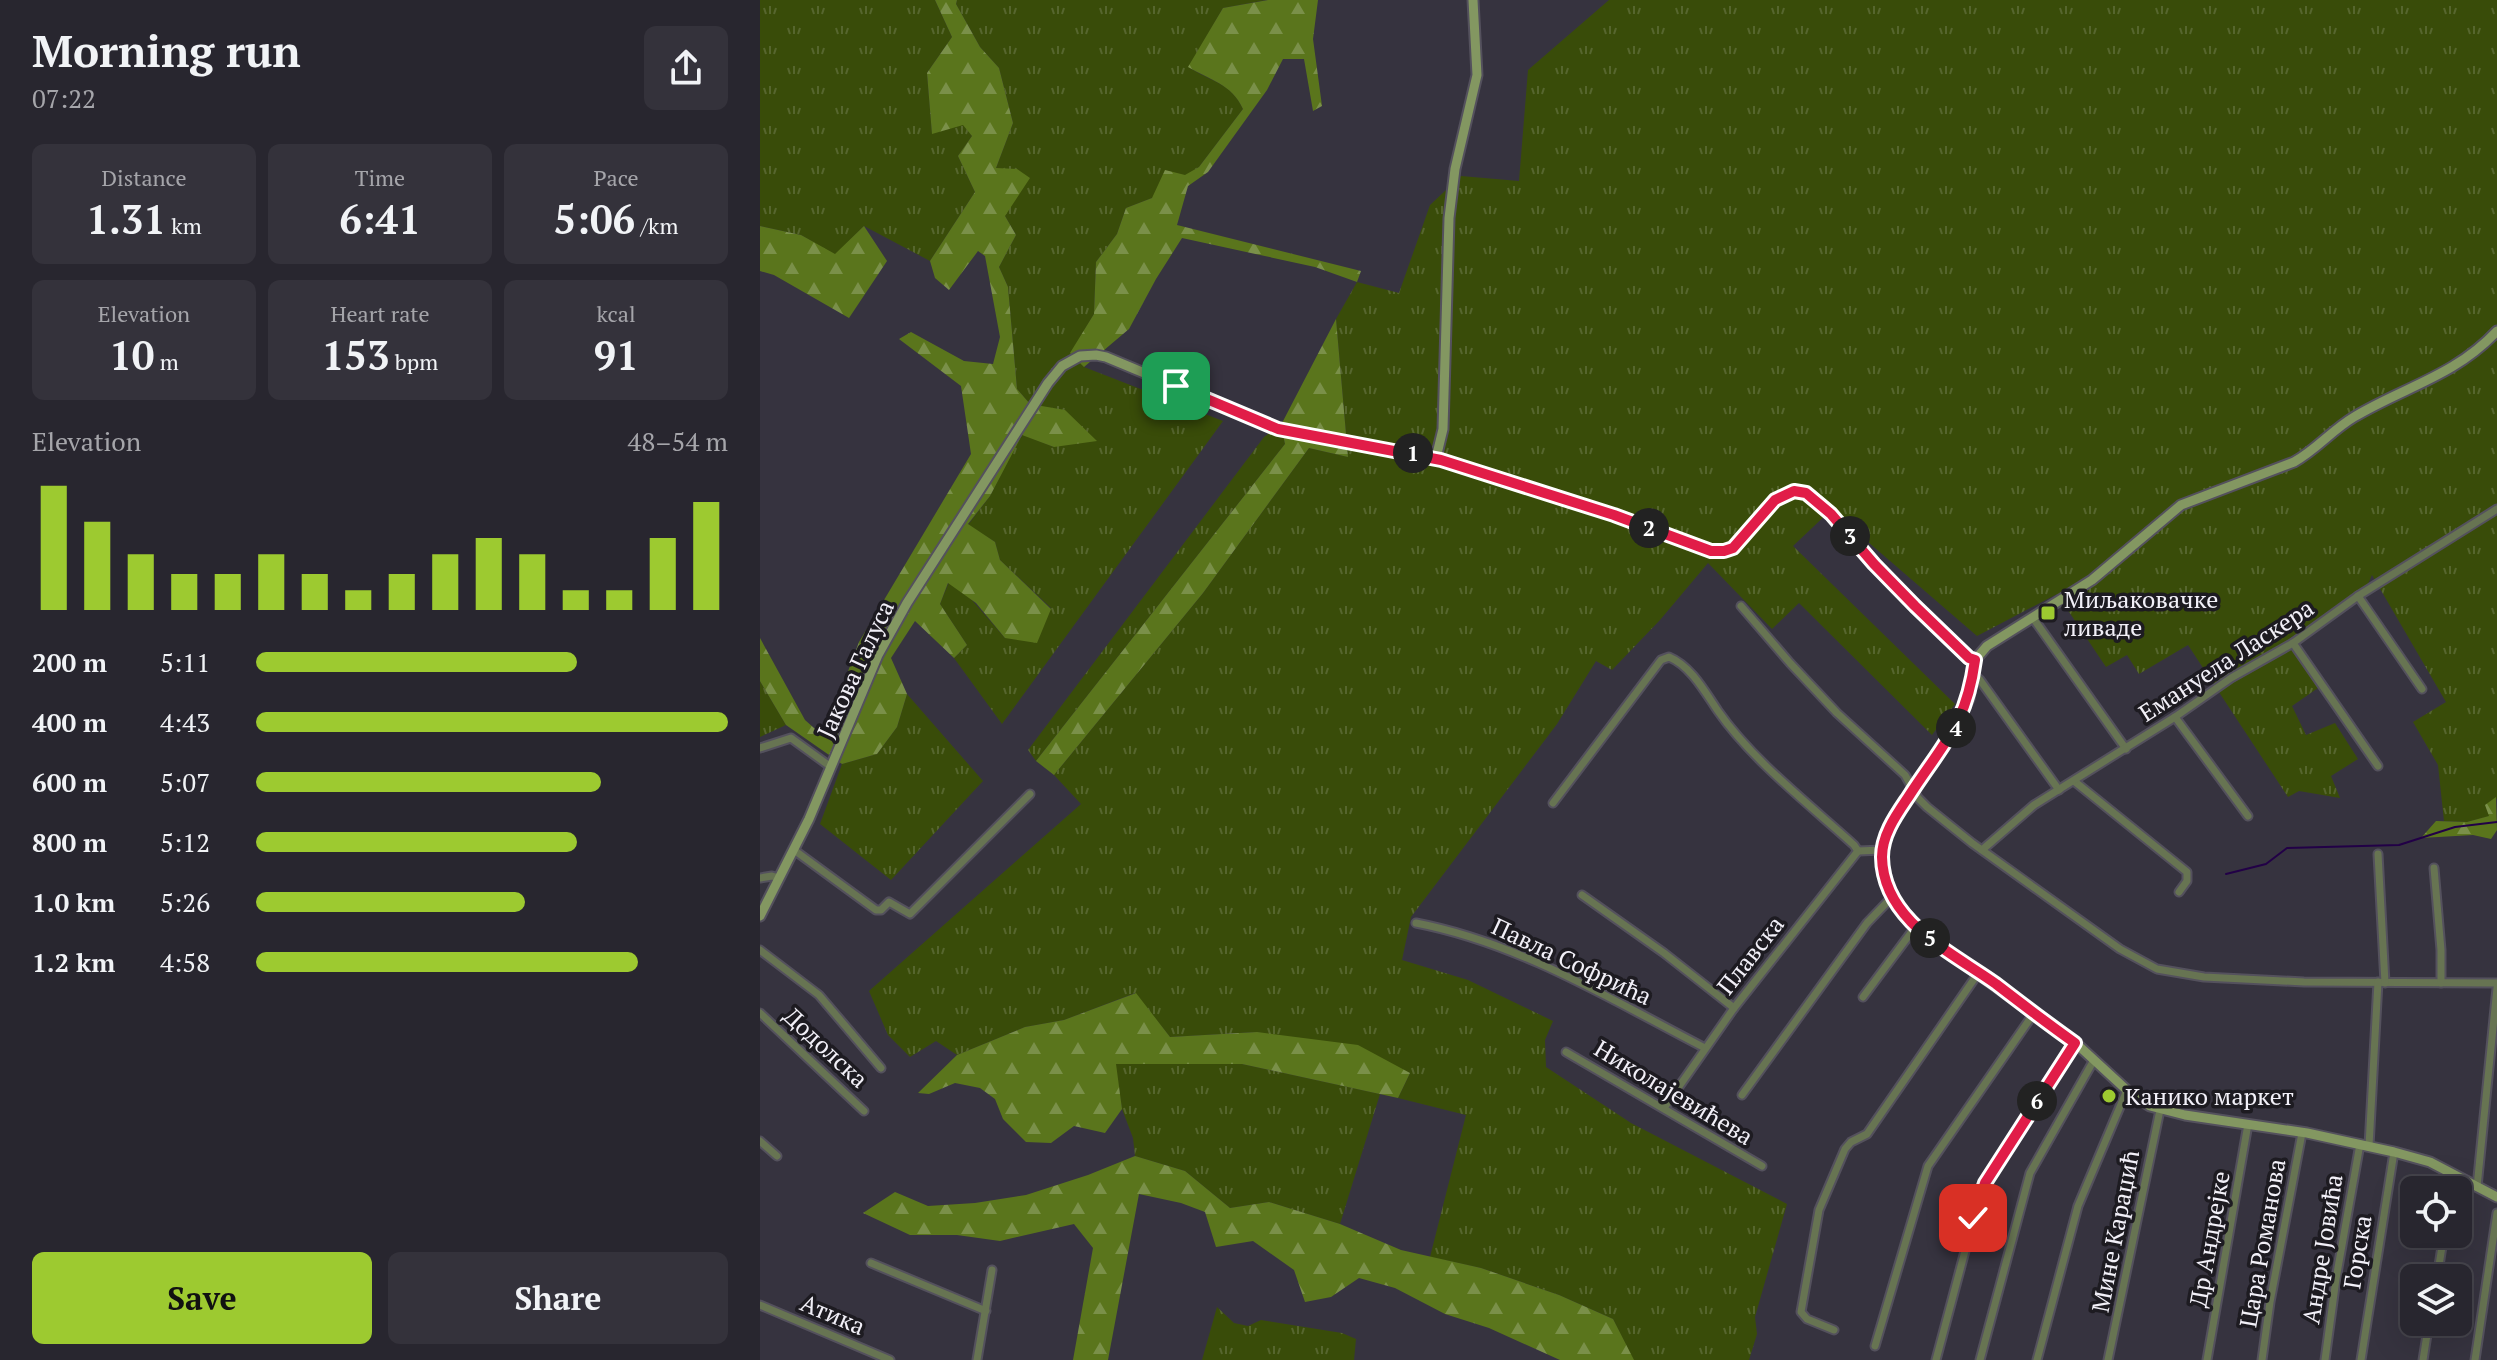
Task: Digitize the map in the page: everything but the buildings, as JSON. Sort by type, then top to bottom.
[{"type":"street","points":[[1436,458],[1443,429],[1449,218],[1458,156],[1477,75],[1473,0]]},
{"type":"street","points":[[2497,331],[2449,370],[2351,418],[2311,452],[2294,462],[2181,505],[2100,573],[1990,643],[1975,660],[1969,699],[1953,732],[1893,822],[1883,850],[1886,879],[1893,896],[1916,926],[2075,1043],[2146,1104],[2160,1110],[2302,1133],[2394,1152],[2430,1162],[2497,1197]]},
{"type":"street","name":"Јакова Галуса","points":[[760,916],[794,850],[894,623],[1031,408],[1062,366],[1080,356],[1096,355],[1278,429],[1436,458],[1614,515],[1716,552],[1729,550],[1740,543],[1768,507],[1781,496],[1794,491],[1806,493],[1831,514],[1915,606],[1969,658],[1975,660]]},
{"type":"street","name":"Емануела Ласкера","points":[[1982,850],[2027,809],[2126,749],[2231,678],[2293,643],[2358,596],[2497,509]]},
{"type":"street","points":[[2358,596],[2422,689]]},
{"type":"street","points":[[1741,606],[1837,713],[1905,775],[1927,807],[2120,949],[2157,969],[2229,979],[2497,985],[2477,1187]]},
{"type":"street","points":[[2033,618],[2126,749]]},
{"type":"street","points":[[2293,643],[2378,766]]},
{"type":"street","points":[[1553,803],[1661,660],[1669,657],[1692,676],[1725,721],[1758,757],[1858,851],[1883,850]]},
{"type":"street","points":[[1973,674],[2059,790]]},
{"type":"street","points":[[2175,717],[2248,816]]},
{"type":"street","points":[[760,748],[791,738],[831,767]]},
{"type":"street","points":[[2074,781],[2187,872],[2187,881],[2179,892]]},
{"type":"street","points":[[794,850],[876,910],[881,910],[889,902],[910,914],[1030,794]]},
{"type":"street","name":"Плавска","points":[[1664,1108],[1734,1008],[1858,851]]},
{"type":"street","name":"Андре Јовића","points":[[2325,1360],[2336,1279],[2364,1145],[2382,982],[2378,854]]},
{"type":"street","points":[[2434,868],[2441,983]]},
{"type":"street","points":[[760,878],[779,878]]},
{"type":"street","points":[[1582,895],[1734,1008]]},
{"type":"street","points":[[1742,1095],[1867,923],[1893,896]]},
{"type":"street","name":"Павла Софрића","points":[[1416,923],[1472,936],[1519,953],[1705,1048]]},
{"type":"street","points":[[1863,997],[1916,926]]},
{"type":"street","points":[[760,950],[819,995],[881,1068]]},
{"type":"street","points":[[1834,1330],[1807,1319],[1801,1312],[1822,1201],[1848,1144],[1867,1134],[1979,972]]},
{"type":"street","name":"Додолска","points":[[760,1013],[864,1111]]},
{"type":"street","points":[[1875,1346],[1928,1166],[2034,1013]]},
{"type":"street","points":[[1936,1360],[1981,1191],[2075,1043]]},
{"type":"street","name":"Николајевићева","points":[[1566,1052],[1762,1166]]},
{"type":"street","points":[[1980,1360],[2030,1173],[2094,1060]]},
{"type":"street","points":[[2037,1360],[2078,1206],[2127,1090]]},
{"type":"street","name":"Мине Караџић","points":[[2108,1360],[2160,1110]]},
{"type":"street","name":"Др Андрејке","points":[[2207,1360],[2248,1124]]},
{"type":"street","name":"Цара Романова","points":[[2262,1360],[2302,1133]]},
{"type":"street","points":[[760,1141],[777,1156]]},
{"type":"street","name":"Горска","points":[[2361,1360],[2394,1152]]},
{"type":"street","points":[[2475,1360],[2497,1213]]},
{"type":"street","points":[[871,1263],[986,1311]]},
{"type":"street","points":[[977,1360],[992,1270]]},
{"type":"street","name":"Атика","points":[[760,1305],[890,1360]]},
{"type":"street","points":[[2423,1360],[2427,1336]]},
{"type":"green space","points":[[760,0],[935,0],[952,37],[927,73],[932,133],[963,124],[972,136],[958,156],[975,192],[930,261],[864,226],[835,255],[801,235],[760,226]]},
{"type":"green space","points":[[935,0],[957,0],[956,4],[980,47],[999,68],[1013,123],[996,168],[1017,169],[1030,178],[1005,216],[1016,235],[999,267],[1008,287],[1017,389],[1030,404],[1065,410],[1097,441],[1054,447],[1022,435],[990,496],[968,524],[995,542],[1000,560],[1051,609],[1037,643],[1005,638],[976,603],[948,583],[940,604],[967,645],[954,658],[915,621],[891,658],[907,694],[897,727],[877,754],[842,764],[786,725],[760,681],[760,638],[805,720],[823,736],[834,733],[838,698],[859,642],[971,454],[961,386],[899,339],[911,332],[964,361],[993,364],[1000,337],[985,256],[978,251],[949,290],[935,278],[930,261],[975,192],[958,156],[972,136],[963,125],[932,134],[927,73],[952,37]]},
{"type":"green space","points":[[957,0],[1266,0],[1223,8],[1189,67],[1226,88],[1243,109],[1199,167],[1152,198],[1126,208],[1117,234],[1096,262],[1094,314],[1071,353],[1084,367],[1223,421],[1002,724],[954,658],[967,645],[940,604],[949,582],[971,599],[1005,638],[1051,608],[1000,560],[995,542],[968,525],[990,496],[1022,434],[1054,447],[1030,404],[1017,389],[1008,287],[999,267],[1016,235],[1005,216],[996,168],[1013,123],[999,68],[980,47],[956,4]]},
{"type":"green space","points":[[1268,0],[1318,0],[1313,39],[1322,106],[1313,111],[1304,59],[1283,59],[1267,90],[1208,172],[1188,186],[1177,225],[1361,271],[1357,282],[1315,267],[1182,238],[1129,329],[1084,367],[1070,353],[1094,314],[1096,262],[1117,234],[1126,208],[1152,198],[1165,170],[1185,175],[1199,167],[1243,109],[1227,88],[1188,67],[1223,8]]},
{"type":"green space","points":[[1609,0],[2497,0],[2497,799],[2490,816],[2467,822],[2444,821],[2438,765],[2413,722],[2446,702],[2372,575],[2368,584],[2286,641],[2318,688],[2292,706],[2306,735],[2335,723],[2358,759],[2331,776],[2340,798],[2299,791],[2288,797],[2188,645],[2139,674],[2127,655],[2106,667],[2057,594],[1977,636],[1831,510],[1793,546],[1955,704],[1932,735],[1799,603],[1772,629],[1708,563],[1612,670],[1596,661],[1557,724],[1411,917],[1402,960],[1468,980],[1553,1021],[1545,1040],[1546,1067],[1631,1123],[1787,1204],[1755,1317],[1757,1334],[1749,1360],[1633,1360],[1613,1319],[1559,1295],[1481,1268],[1430,1257],[1466,1115],[1398,1098],[1410,1073],[1257,1032],[1170,1037],[1135,993],[1064,1020],[1025,1027],[957,1055],[936,1041],[910,1057],[888,1035],[869,991],[1081,804],[1054,775],[1203,593],[1309,448],[1348,457],[1336,319],[1357,282],[1399,293],[1430,205],[1461,176],[1519,181],[1528,70]]},
{"type":"green space","points":[[760,226],[801,235],[835,254],[864,226],[887,261],[849,318],[774,275],[760,271]]},
{"type":"green space","points":[[1336,319],[1348,457],[1309,448],[1203,593],[1054,775],[1036,761],[1285,444],[1281,425]]},
{"type":"green space","points":[[1281,425],[1285,444],[1036,761],[1028,750],[1264,437]]},
{"type":"green space","points":[[760,681],[786,725],[760,737]]},
{"type":"green space","points":[[907,694],[983,781],[891,880],[820,824],[842,764],[877,754],[897,727]]},
{"type":"green space","points":[[2496,797],[2497,830],[2491,839],[2473,835],[2421,838],[2436,821],[2467,822],[2489,816],[2485,805]]},
{"type":"green space","points":[[1136,993],[1170,1037],[1257,1032],[1358,1045],[1410,1073],[1398,1098],[1242,1064],[1116,1064],[1122,1109],[1105,1133],[1074,1126],[1051,1143],[1026,1142],[1003,1119],[995,1099],[980,1088],[955,1083],[929,1094],[918,1093],[957,1055],[1025,1027],[1064,1020]]},
{"type":"green space","points":[[1115,1064],[1242,1064],[1380,1094],[1340,1224],[1269,1202],[1230,1208],[1185,1171],[1135,1156],[1133,1138],[1122,1109]]},
{"type":"green space","points":[[1135,1156],[1185,1171],[1230,1208],[1269,1202],[1340,1224],[1401,1250],[1481,1268],[1559,1295],[1613,1319],[1634,1360],[1560,1360],[1489,1328],[1445,1314],[1395,1288],[1359,1278],[1331,1297],[1305,1302],[1294,1270],[1253,1241],[1216,1247],[1205,1212],[1139,1194],[1108,1360],[1073,1360],[1093,1248],[1074,1224],[1000,1241],[957,1235],[910,1235],[863,1213],[895,1192],[928,1206],[1026,1195]]},
{"type":"green space","points":[[1217,1307],[1234,1323],[1248,1326],[1261,1320],[1342,1333],[1356,1339],[1354,1360],[1202,1360]]},
{"type":"waterway","points":[[2226,874],[2266,864],[2287,848],[2399,845],[2455,827],[2497,822]]},
{"type":"place","name":"Миљаковачке ливаде","points":[[2048,613]]},
{"type":"place","name":"Канико маркет","points":[[2109,1096]]},
{"type":"route","points":[[1176,386],[1278,429],[1407,451],[1441,460],[1614,515],[1716,552],[1733,548],[1781,496],[1794,491],[1806,493],[1831,514],[1915,606],[1969,658],[1975,660],[1969,699],[1962,715],[1946,746],[1913,789],[1887,835],[1882,858],[1886,879],[1896,902],[1916,926],[2075,1043],[1985,1183],[1973,1218]]}]
